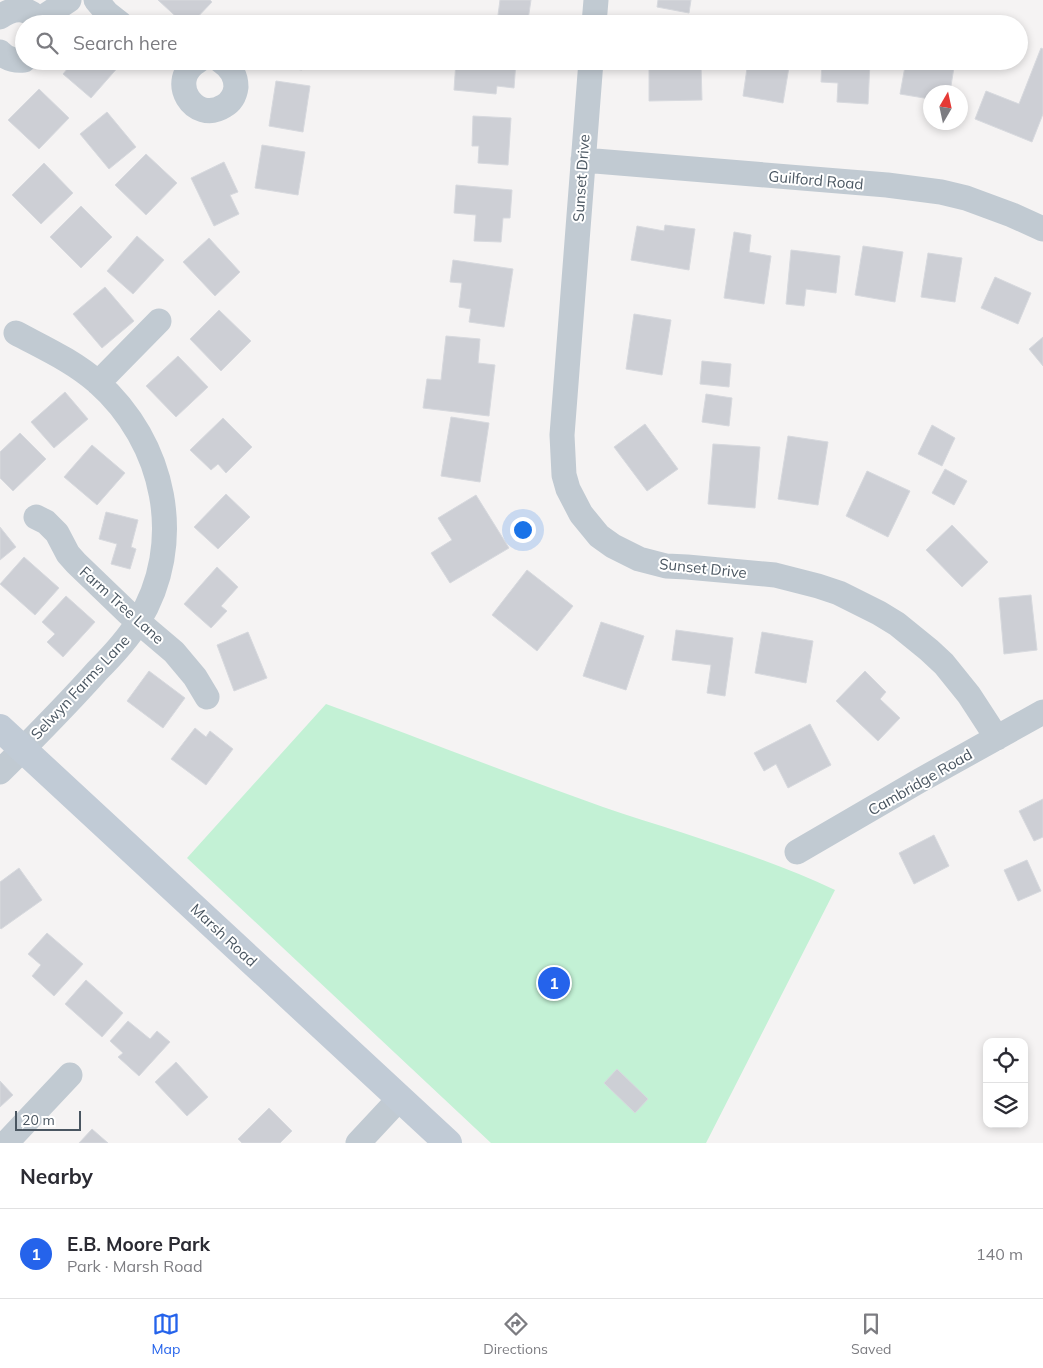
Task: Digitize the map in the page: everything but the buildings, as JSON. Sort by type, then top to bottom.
[{"type":"street","points":[[49,15],[69,0]]},
{"type":"street","points":[[96,0],[110,15]]},
{"type":"street","points":[[595,15],[596,0]]},
{"type":"street","points":[[0,17],[6,12],[14,10],[30,12],[33,15]]},
{"type":"street","points":[[0,52],[8,58],[15,60]]},
{"type":"street","points":[[186,70],[183,85],[185,94],[190,102],[205,110],[221,108],[228,104],[233,97],[236,81],[231,70]]},
{"type":"street","name":"Sunset Drive","points":[[590,70],[562,435],[564,475],[568,488],[581,514],[600,536],[613,546],[639,559],[666,566],[775,575],[839,593],[879,614],[897,624],[944,664],[969,696],[997,738]]},
{"type":"street","name":"Guilford Road","points":[[583,160],[886,185],[942,192],[966,198],[1043,229]]},
{"type":"street","points":[[98,383],[159,320]]},
{"type":"street","name":"Selwyn Farms Lane","points":[[0,772],[122,645],[139,622],[155,588],[164,550],[165,533],[163,500],[151,456],[135,426],[121,407],[98,383],[82,370],[16,333]]},
{"type":"street","name":"Farm Tree Lane","points":[[36,517],[46,522],[57,533],[68,554],[76,563],[174,652],[195,677],[207,697]]},
{"type":"street","name":"Cambridge Road","points":[[797,852],[1043,712]]},
{"type":"street","name":"Marsh Road","points":[[0,728],[448,1143]]},
{"type":"street","points":[[6,1143],[70,1076]]},
{"type":"street","points":[[358,1143],[400,1098]]},
{"type":"green space","points":[[326,704],[603,807],[749,855],[835,890],[706,1143],[491,1143],[187,858]]},
{"type":"place","name":"E.B. Moore Park","points":[[554,983]]}]
